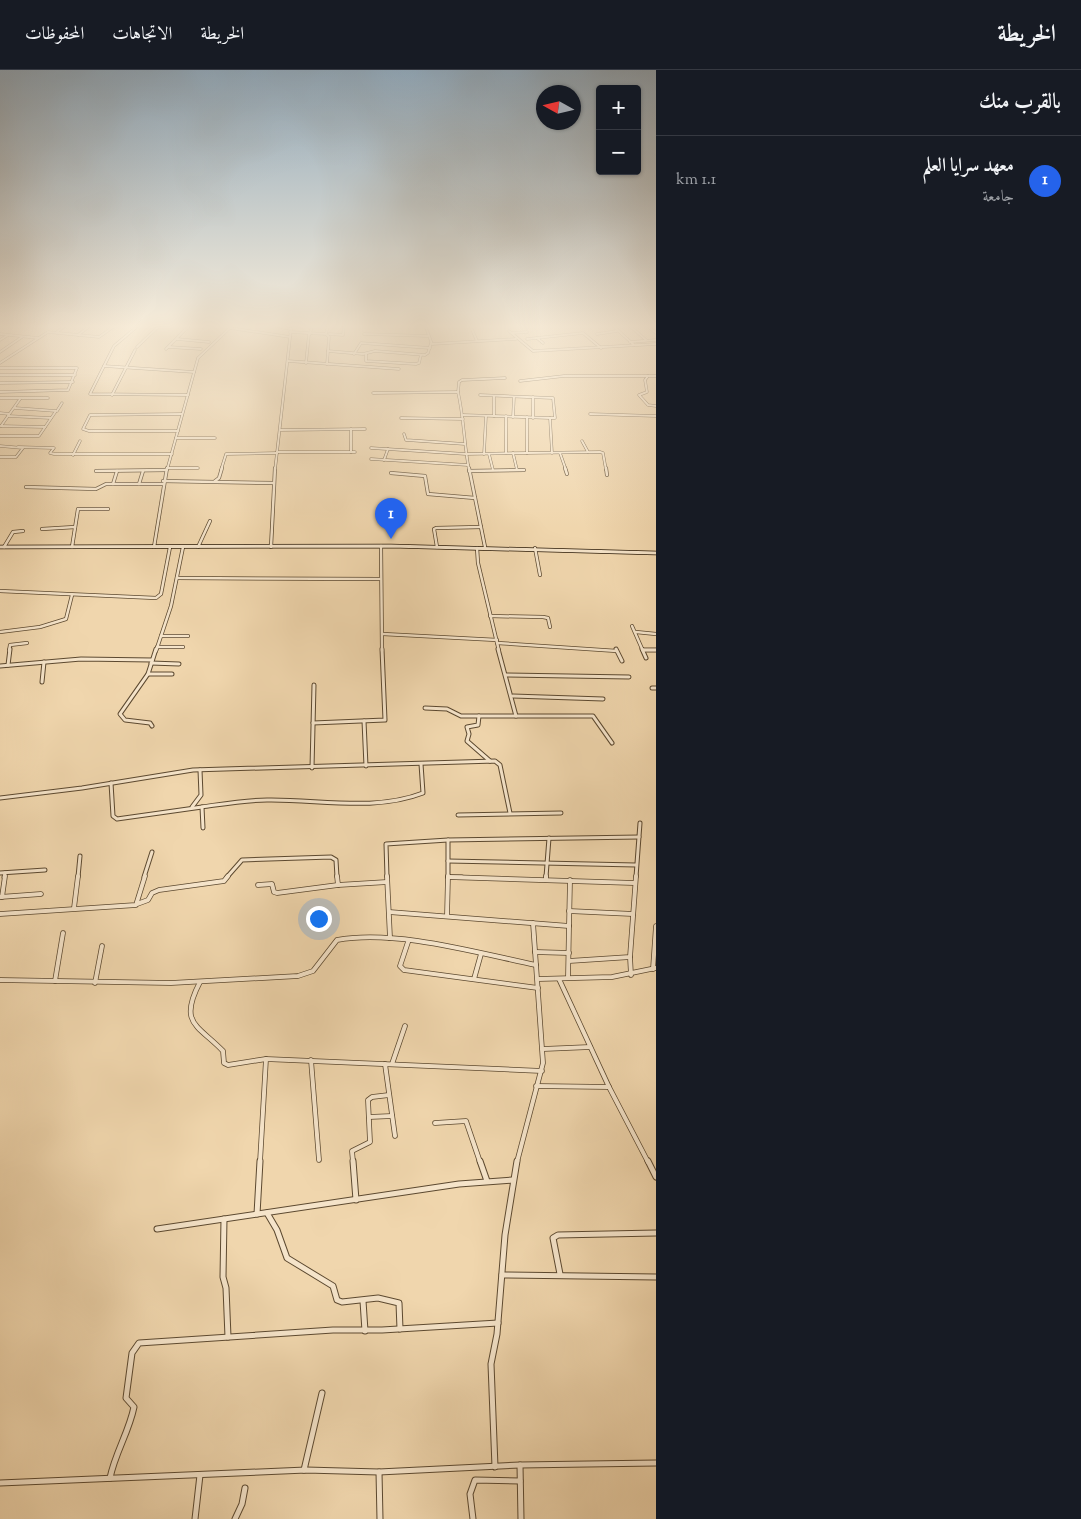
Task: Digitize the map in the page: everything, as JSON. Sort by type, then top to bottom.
[{"type":"main road","points":[[2,547],[381,546],[535,548],[656,553]]},
{"type":"street","points":[[91,393],[90,394],[112,395],[188,395],[163,483],[154,547]]},
{"type":"street","points":[[272,547],[273,482],[284,393]]},
{"type":"street","points":[[373,393],[405,393]]},
{"type":"street","points":[[458,393],[463,414],[466,454],[485,547]]},
{"type":"street","points":[[645,393],[639,395],[648,405],[656,406]]},
{"type":"street","points":[[463,414],[555,418],[553,398],[480,395]]},
{"type":"street","points":[[494,396],[494,416]]},
{"type":"street","points":[[513,417],[514,397]]},
{"type":"street","points":[[532,397],[533,418]]},
{"type":"street","points":[[0,398],[48,398]]},
{"type":"street","points":[[0,426],[15,408],[20,398]]},
{"type":"street","points":[[0,436],[38,437],[62,403]]},
{"type":"street","points":[[15,408],[56,411]]},
{"type":"street","points":[[0,413],[51,418]]},
{"type":"street","points":[[178,431],[87,431],[83,429],[88,416],[92,414],[183,414]]},
{"type":"street","points":[[590,414],[656,416]]},
{"type":"street","points":[[484,454],[486,416]]},
{"type":"street","points":[[506,416],[506,453]]},
{"type":"street","points":[[527,417],[527,453]]},
{"type":"street","points":[[401,418],[463,419]]},
{"type":"street","points":[[550,418],[552,453]]},
{"type":"street","points":[[0,426],[45,427]]},
{"type":"street","points":[[350,429],[351,452]]},
{"type":"street","points":[[280,430],[365,429]]},
{"type":"street","points":[[404,434],[405,440],[408,441],[465,444]]},
{"type":"street","points":[[176,438],[215,438]]},
{"type":"street","points":[[73,455],[80,441]]},
{"type":"street","points":[[582,441],[588,452]]},
{"type":"street","points":[[0,446],[54,448],[50,454],[172,454]]},
{"type":"street","points":[[0,457],[17,456],[23,448],[18,447]]},
{"type":"street","points":[[372,448],[466,454],[588,452],[603,454],[607,475]]},
{"type":"street","points":[[384,460],[388,449]]},
{"type":"street","points":[[212,482],[219,478],[226,454],[355,452]]},
{"type":"street","points":[[513,453],[517,470]]},
{"type":"street","points":[[560,453],[567,474]]},
{"type":"street","points":[[489,454],[493,470]]},
{"type":"street","points":[[370,459],[468,465]]},
{"type":"street","points":[[96,471],[198,468]]},
{"type":"street","points":[[469,470],[524,470]]},
{"type":"street","points":[[113,484],[117,471]]},
{"type":"street","points":[[139,484],[143,471]]},
{"type":"street","points":[[391,473],[426,476],[428,494],[475,498]]},
{"type":"street","points":[[26,487],[96,489],[101,488],[105,484],[273,482]]},
{"type":"street","points":[[72,547],[79,509],[108,509]]},
{"type":"street","points":[[198,547],[210,521]]},
{"type":"street","points":[[437,547],[434,529],[436,528],[481,527]]},
{"type":"street","points":[[42,529],[75,528]]},
{"type":"street","points":[[2,547],[12,532],[23,531]]},
{"type":"street","points":[[313,723],[385,720],[380,579],[381,546]]},
{"type":"street","points":[[0,591],[158,598],[161,594],[170,547]]},
{"type":"street","points":[[152,726],[150,723],[124,720],[120,716],[122,710],[148,674],[177,578],[182,547]]},
{"type":"street","points":[[477,547],[478,563],[490,616],[513,696],[516,716]]},
{"type":"street","points":[[535,548],[540,575]]},
{"type":"street","points":[[177,578],[380,579]]},
{"type":"street","points":[[0,632],[40,627],[66,619],[72,595]]},
{"type":"street","points":[[490,616],[543,617],[548,618],[550,627]]},
{"type":"street","points":[[632,626],[646,658]]},
{"type":"street","points":[[635,632],[656,634]]},
{"type":"street","points":[[383,634],[616,649],[622,661]]},
{"type":"street","points":[[161,636],[188,636]]},
{"type":"street","points":[[8,665],[10,645],[27,643]]},
{"type":"street","points":[[157,647],[183,647]]},
{"type":"street","points":[[643,650],[656,650]]},
{"type":"street","points":[[0,666],[80,659],[179,664]]},
{"type":"street","points":[[42,682],[44,662]]},
{"type":"street","points":[[148,674],[172,674]]},
{"type":"street","points":[[506,675],[629,677]]},
{"type":"street","points":[[312,768],[314,685]]},
{"type":"street","points":[[513,696],[603,699]]},
{"type":"street","points":[[425,708],[447,709],[457,715],[593,716],[612,743]]},
{"type":"street","points":[[479,716],[478,725],[467,727],[469,734],[467,741],[488,757],[490,761]]},
{"type":"street","points":[[364,721],[366,766]]},
{"type":"street","points":[[0,798],[200,770],[490,761],[500,763],[510,813]]},
{"type":"street","points":[[111,783],[113,816],[115,818],[162,814],[192,807],[256,801],[355,803],[401,800],[423,793],[420,764]]},
{"type":"street","points":[[192,807],[201,795],[200,770]]},
{"type":"street","points":[[202,806],[203,828]]},
{"type":"street","points":[[458,815],[561,813]]},
{"type":"street","points":[[631,975],[630,957],[634,883],[640,823]]},
{"type":"street","points":[[390,938],[386,844],[448,840],[639,837]]},
{"type":"street","points":[[546,880],[549,838]]},
{"type":"street","points":[[447,916],[448,840]]},
{"type":"street","points":[[137,904],[152,852]]},
{"type":"street","points":[[74,908],[80,856]]},
{"type":"street","points":[[0,914],[137,904],[148,900],[152,893],[159,890],[224,881],[242,860],[333,858],[336,860],[338,885]]},
{"type":"street","points":[[448,861],[636,865]]},
{"type":"street","points":[[0,873],[45,870]]},
{"type":"street","points":[[5,873],[1,897],[40,894]]},
{"type":"street","points":[[448,877],[634,883]]},
{"type":"street","points":[[568,978],[570,880]]},
{"type":"street","points":[[258,885],[272,884],[274,892],[277,893],[338,885],[387,882]]},
{"type":"street","points":[[569,911],[633,914]]},
{"type":"street","points":[[389,912],[569,926]]},
{"type":"street","points":[[495,1466],[490,1377],[498,1323],[513,1180],[536,1086],[542,1071],[543,1049],[533,923]]},
{"type":"street","points":[[538,979],[600,979],[631,975],[655,968],[656,926]]},
{"type":"street","points":[[55,981],[63,933]]},
{"type":"street","points":[[0,980],[95,983],[200,982],[308,974],[316,968],[332,944],[337,940],[352,936],[390,938],[536,965]]},
{"type":"street","points":[[408,942],[401,962],[402,969],[538,988]]},
{"type":"street","points":[[95,983],[102,946]]},
{"type":"street","points":[[535,952],[569,954]]},
{"type":"street","points":[[474,979],[481,954]]},
{"type":"street","points":[[569,960],[630,957]]},
{"type":"street","points":[[559,979],[609,1087],[656,1177]]},
{"type":"street","points":[[200,982],[190,1002],[192,1020],[200,1032],[223,1051],[224,1063],[266,1059],[311,1060],[542,1071]]},
{"type":"street","points":[[392,1064],[405,1026]]},
{"type":"street","points":[[543,1049],[590,1047]]},
{"type":"street","points":[[257,1214],[266,1059]]},
{"type":"street","points":[[311,1060],[319,1160]]},
{"type":"street","points":[[385,1064],[395,1136]]},
{"type":"street","points":[[536,1086],[609,1087]]},
{"type":"street","points":[[356,1200],[352,1151],[370,1142],[367,1103],[370,1098],[389,1096]]},
{"type":"street","points":[[369,1117],[392,1116]]},
{"type":"street","points":[[435,1123],[466,1121],[487,1181]]},
{"type":"street","points":[[157,1229],[487,1181],[513,1180]]},
{"type":"street","points":[[267,1213],[278,1230],[287,1258],[290,1261],[333,1286],[339,1301],[378,1298],[399,1303],[400,1330]]},
{"type":"street","points":[[224,1219],[223,1277],[226,1288],[228,1337]]},
{"type":"street","points":[[560,1274],[553,1238],[558,1234],[656,1233]]},
{"type":"street","points":[[502,1275],[560,1274],[656,1277]]},
{"type":"street","points":[[363,1300],[365,1331]]},
{"type":"street","points":[[110,1478],[112,1462],[124,1443],[134,1407],[126,1398],[130,1358],[136,1345],[144,1342],[333,1330],[400,1330],[498,1323]]},
{"type":"street","points":[[304,1470],[322,1393]]},
{"type":"street","points":[[0,1483],[304,1470],[379,1472],[520,1465],[656,1463]]},
{"type":"street","points":[[520,1465],[521,1519]]},
{"type":"street","points":[[379,1472],[380,1519]]},
{"type":"street","points":[[195,1519],[200,1474]]},
{"type":"street","points":[[473,1519],[470,1492],[471,1484],[475,1480],[520,1481]]},
{"type":"street","points":[[235,1519],[242,1504],[245,1488]]},
{"type":"place","name":"معهد سرايا العلم","points":[[391,539]]}]
